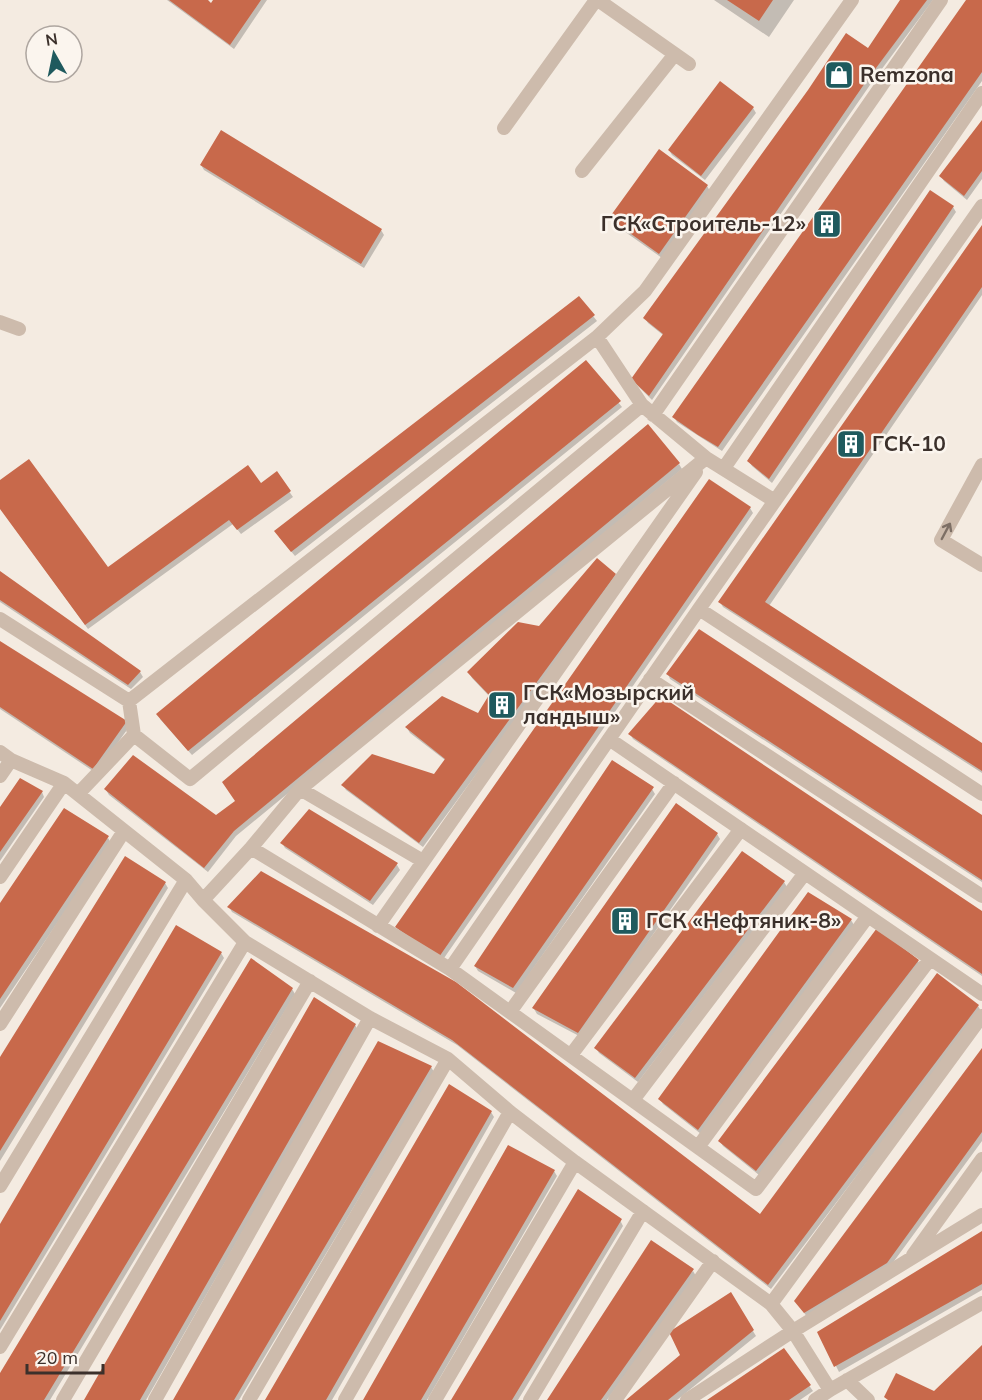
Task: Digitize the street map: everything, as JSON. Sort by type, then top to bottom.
[{"type":"lane","points":[[504,128],[597,0],[689,64]]},
{"type":"lane","points":[[129,701],[597,337],[645,291],[852,0]]},
{"type":"lane","points":[[653,415],[940,0]]},
{"type":"lane","points":[[582,171],[675,54]]},
{"type":"lane","points":[[724,468],[982,93]]},
{"type":"lane","points":[[450,969],[650,679],[982,206]]},
{"type":"lane","points":[[0,322],[19,329]]},
{"type":"lane","points":[[597,337],[642,405],[706,458],[775,501]]},
{"type":"lane","points":[[0,619],[129,701],[134,735],[190,779],[642,405]]},
{"type":"lane","points":[[203,900],[251,848],[300,789],[706,458]]},
{"type":"lane","points":[[378,926],[706,458]]},
{"type":"lane","points":[[982,465],[940,540],[982,565]]},
{"type":"lane","points":[[699,609],[982,794]]},
{"type":"lane","points":[[650,679],[982,896]]},
{"type":"lane","points":[[78,794],[134,735]]},
{"type":"lane","points":[[609,739],[982,994]]},
{"type":"lane","points":[[0,776],[5,756],[64,783],[186,880],[245,942],[370,1018],[448,1059],[510,1112],[575,1162],[771,1304],[794,1331],[830,1390]]},
{"type":"lane","points":[[0,877],[64,783]]},
{"type":"lane","points":[[510,1012],[674,783]]},
{"type":"lane","points":[[300,789],[423,861]]},
{"type":"lane","points":[[571,1055],[741,829]]},
{"type":"lane","points":[[0,1024],[124,831]]},
{"type":"lane","points":[[251,848],[450,969],[756,1189],[930,959]]},
{"type":"lane","points":[[633,1100],[805,873]]},
{"type":"lane","points":[[0,1186],[186,880]]},
{"type":"lane","points":[[698,1147],[868,916]]},
{"type":"lane","points":[[0,1347],[245,942]]},
{"type":"lane","points":[[63,1400],[309,981]]},
{"type":"lane","points":[[771,1304],[982,1016]]},
{"type":"lane","points":[[155,1400],[370,1018]]},
{"type":"lane","points":[[249,1400],[448,1059]]},
{"type":"lane","points":[[345,1400],[510,1112]]},
{"type":"lane","points":[[909,1260],[982,1159]]},
{"type":"lane","points":[[435,1400],[575,1162]]},
{"type":"lane","points":[[530,1400],[643,1211]]},
{"type":"lane","points":[[687,1400],[982,1215]]},
{"type":"lane","points":[[615,1400],[713,1261]]},
{"type":"lane","points":[[815,1400],[982,1303]]},
{"type":"lane","points":[[847,1380],[868,1400]]},
{"type":"building","points":[[169,0],[208,0],[211,3],[213,0],[261,0],[230,45]]},
{"type":"building","points":[[727,0],[773,0],[759,21]]},
{"type":"building","points":[[900,0],[927,0],[867,80],[649,396],[631,379],[663,334],[643,318],[808,90],[846,33],[868,48]]},
{"type":"building","points":[[966,0],[982,0],[982,72],[718,447],[672,417]]},
{"type":"building","points":[[720,81],[754,107],[701,176],[668,150]]},
{"type":"building","points":[[982,120],[982,171],[964,196],[939,176]]},
{"type":"building","points":[[221,130],[382,229],[361,264],[200,165]]},
{"type":"building","points":[[659,149],[708,185],[659,254],[609,218]]},
{"type":"building","points":[[930,190],[954,206],[769,479],[747,461]]},
{"type":"building","name":"ГСК-10","points":[[982,225],[982,287],[765,602],[982,743],[982,771],[718,602]]},
{"type":"building","points":[[579,296],[595,315],[291,552],[274,531]]},
{"type":"building","points":[[586,360],[621,401],[188,751],[156,714]]},
{"type":"building","points":[[648,424],[680,463],[234,831],[204,868],[104,789],[133,755],[216,815],[235,801],[222,782]]},
{"type":"building","points":[[29,459],[108,567],[248,465],[261,483],[277,471],[291,491],[237,530],[229,520],[85,625],[0,509],[0,480]]},
{"type":"building","points":[[709,479],[751,507],[439,957],[395,927]]},
{"type":"building","name":"ГСК«Мозырский ландыш»","points":[[597,558],[616,574],[419,843],[341,785],[372,754],[434,774],[445,759],[405,727],[442,696],[478,713],[489,695],[467,672],[518,622],[539,626]]},
{"type":"building","points":[[0,571],[141,671],[128,685],[0,600]]},
{"type":"building","points":[[699,629],[982,815],[982,880],[666,674]]},
{"type":"building","points":[[0,641],[127,721],[93,769],[0,707]]},
{"type":"building","points":[[661,696],[982,911],[982,974],[628,734]]},
{"type":"building","points":[[612,760],[654,787],[513,988],[474,966]]},
{"type":"building","points":[[20,778],[43,791],[0,852],[0,807]]},
{"type":"building","name":"ГСК «Нефтяник-8»","points":[[676,803],[718,833],[578,1033],[532,1008]]},
{"type":"building","points":[[64,808],[109,836],[0,999],[0,903]]},
{"type":"building","points":[[309,809],[398,863],[370,901],[280,843]]},
{"type":"building","points":[[742,851],[785,881],[635,1078],[594,1048]]},
{"type":"building","points":[[125,856],[166,882],[0,1151],[0,1057]]},
{"type":"building","points":[[261,871],[456,982],[760,1214],[937,973],[979,1005],[768,1285],[452,1040],[227,907]]},
{"type":"building","points":[[808,892],[852,919],[698,1130],[658,1099]]},
{"type":"building","points":[[176,925],[222,952],[0,1321],[0,1224]]},
{"type":"building","points":[[877,928],[919,960],[756,1171],[718,1141]]},
{"type":"building","points":[[251,958],[293,988],[44,1400],[0,1400],[0,1373]]},
{"type":"building","points":[[314,997],[356,1024],[140,1400],[84,1400]]},
{"type":"building","points":[[378,1041],[432,1066],[234,1400],[173,1400]]},
{"type":"building","points":[[982,1048],[982,1132],[887,1263],[804,1313],[794,1301]]},
{"type":"building","points":[[449,1084],[492,1111],[326,1400],[265,1400]]},
{"type":"building","points":[[508,1145],[555,1170],[421,1400],[363,1400]]},
{"type":"building","points":[[578,1189],[622,1219],[512,1400],[451,1400]]},
{"type":"building","points":[[982,1231],[982,1284],[834,1367],[817,1332]]},
{"type":"building","points":[[651,1240],[694,1269],[601,1400],[547,1400]]},
{"type":"building","points":[[731,1292],[754,1330],[668,1400],[626,1400],[680,1355],[669,1332]]},
{"type":"building","points":[[982,1345],[982,1400],[888,1400],[884,1397],[896,1373],[934,1391]]},
{"type":"building","points":[[784,1348],[811,1385],[789,1400],[707,1400]]},
{"type":"place","name":"Remzona","points":[[839,75]]},
{"type":"place","name":"ГСК«Строитель-12»","points":[[827,224]]},
{"type":"place","name":"ГСК-10","points":[[851,444]]},
{"type":"place","name":"ГСК«Мозырский ландыш»","points":[[502,705]]},
{"type":"place","name":"ГСК «Нефтяник-8»","points":[[625,921]]}]
